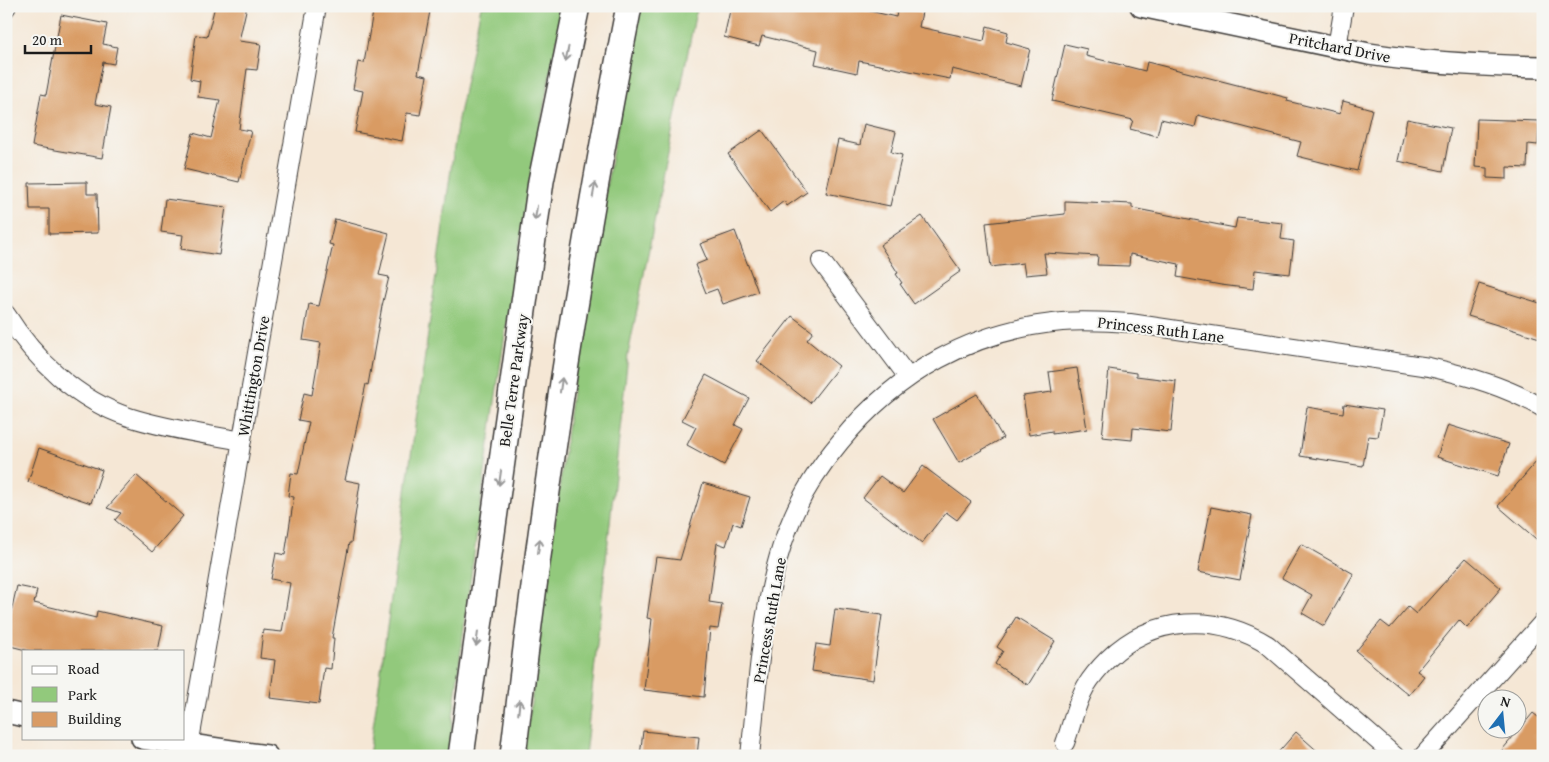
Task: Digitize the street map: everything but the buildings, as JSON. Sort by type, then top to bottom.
[{"type":"main road","name":"Belle Terre Parkway","points":[[461,756],[541,181],[577,6]]},
{"type":"main road","points":[[513,756],[524,657],[563,375],[604,130],[629,6]]},
{"type":"street","name":"Whittington Drive","points":[[189,746],[317,6]]},
{"type":"street","name":"Pritchard Drive","points":[[1141,6],[1369,54],[1421,61],[1543,67]]},
{"type":"street","points":[[1336,48],[1344,6]]},
{"type":"street","points":[[821,261],[908,377]]},
{"type":"street","points":[[6,314],[25,342],[52,371],[66,383],[98,403],[142,421],[242,441]]},
{"type":"street","name":"Princess Ruth Lane","points":[[750,756],[770,600],[778,562],[789,526],[810,484],[834,448],[872,406],[908,377],[953,352],[997,335],[1054,323],[1104,321],[1130,323],[1429,367],[1498,386],[1543,408]]},
{"type":"street","points":[[1065,743],[1086,686],[1093,675],[1114,653],[1140,636],[1154,630],[1187,623],[1204,622],[1232,628],[1268,645],[1395,756]]},
{"type":"street","points":[[1423,756],[1543,622]]},
{"type":"street","points":[[6,712],[22,716]]},
{"type":"street","points":[[154,740],[267,756]]},
{"type":"green space","points":[[481,6],[564,6],[538,139],[504,339],[465,621],[449,756],[369,756],[458,119]]},
{"type":"green space","points":[[641,6],[697,6],[628,355],[585,756],[524,756],[575,369],[611,160]]}]
